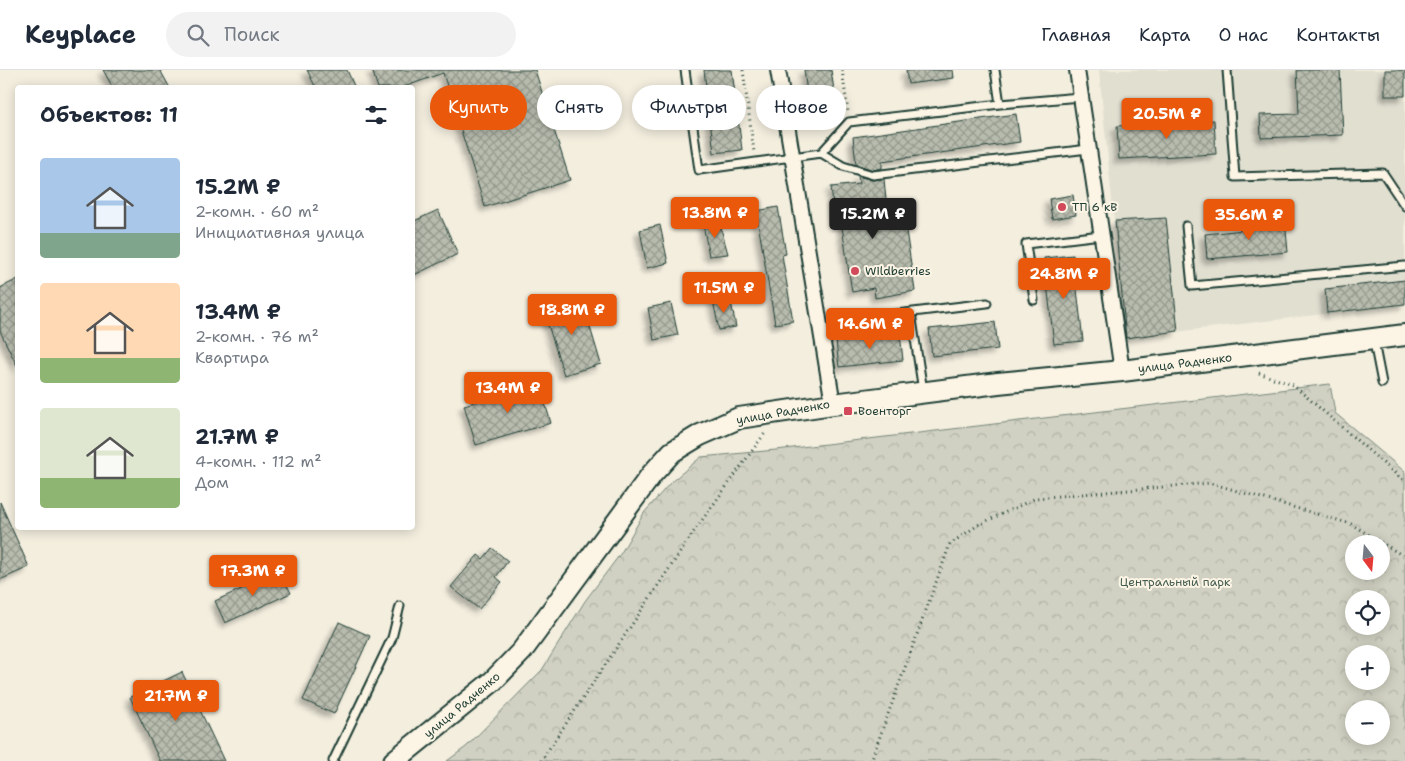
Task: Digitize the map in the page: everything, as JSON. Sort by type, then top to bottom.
[{"type":"street","points":[[778,70],[833,404]]},
{"type":"street","points":[[1077,70],[1122,372]]},
{"type":"street","name":"улица Радченко","points":[[394,761],[493,681],[522,651],[652,474],[672,452],[700,434],[739,418],[833,404],[923,392],[1122,372],[1405,335]]},
{"type":"lane","points":[[685,70],[699,170],[821,153],[849,122],[1000,104],[1080,97]]},
{"type":"lane","points":[[995,70],[1000,104]]},
{"type":"lane","points":[[1227,70],[1236,178],[1383,173],[1405,206]]},
{"type":"lane","points":[[821,153],[843,166],[873,175],[1088,149]]},
{"type":"lane","points":[[1186,226],[1192,286],[1405,266]]},
{"type":"lane","points":[[1034,300],[1026,244],[1101,235]]},
{"type":"lane","points":[[838,321],[987,302]]},
{"type":"lane","points":[[912,313],[923,392]]},
{"type":"lane","points":[[1374,339],[1382,383]]},
{"type":"lane","points":[[333,761],[392,638],[400,606]]},
{"type":"path","points":[[742,70],[756,163]]},
{"type":"path","points":[[842,70],[849,122]]},
{"type":"path","points":[[1256,372],[1293,385],[1405,482]]},
{"type":"path","points":[[541,761],[762,433],[771,432]]},
{"type":"path","points":[[871,761],[950,544],[978,525],[1036,498],[1210,483],[1351,524],[1405,557]]},
{"type":"shaded area","points":[[1099,70],[1405,70],[1405,304],[1126,338]]},
{"type":"green space","name":"Центральный парк","points":[[1330,384],[1335,413],[1405,472],[1405,761],[447,761],[466,747],[542,670],[585,601],[621,553],[644,513],[670,483],[701,457],[776,450]]},
{"type":"building","points":[[103,70],[160,70],[168,85],[111,85]]},
{"type":"building","points":[[307,70],[347,70],[354,85],[314,85]]},
{"type":"building","points":[[372,70],[535,70],[540,85],[537,85],[537,130],[554,130],[570,180],[485,207],[461,130],[527,130],[527,85],[447,85],[443,73],[409,85],[377,85]]},
{"type":"building","points":[[704,70],[732,70],[734,85],[706,85]]},
{"type":"building","points":[[804,70],[831,70],[833,85],[806,85]]},
{"type":"building","points":[[906,70],[953,70],[954,78],[908,84]]},
{"type":"building","points":[[1297,70],[1340,70],[1343,135],[1261,138],[1260,115],[1299,114]]},
{"type":"building","points":[[1385,70],[1405,70],[1405,96],[1385,96]]},
{"type":"building","points":[[1016,114],[1020,142],[882,161],[882,168],[873,170],[856,164],[853,137]]},
{"type":"building","points":[[1214,120],[1216,154],[1119,159],[1117,126]]},
{"type":"building","points":[[711,130],[740,130],[742,150],[714,153]]},
{"type":"building","points":[[858,176],[872,180],[884,179],[888,220],[904,217],[915,291],[875,298],[874,288],[852,292],[840,214],[834,215],[831,187],[859,184]]},
{"type":"building","name":"ТП 6 кВ","points":[[1073,195],[1076,215],[1052,219],[1049,199]]},
{"type":"building","points":[[778,207],[786,254],[782,255],[793,321],[775,324],[756,211]]},
{"type":"building","points":[[438,210],[458,254],[415,275],[415,221]]},
{"type":"building","points":[[1166,218],[1178,331],[1126,338],[1115,221]]},
{"type":"building","points":[[1285,220],[1288,252],[1207,259],[1205,234],[1253,229],[1252,223]]},
{"type":"building","points":[[719,221],[728,254],[709,256],[703,224]]},
{"type":"building","points":[[660,225],[668,263],[647,268],[640,230]]},
{"type":"building","points":[[1073,255],[1083,341],[1054,344],[1044,258]]},
{"type":"building","points":[[15,280],[15,362],[0,331],[0,288]]},
{"type":"building","points":[[1405,280],[1405,304],[1327,313],[1325,289]]},
{"type":"building","points":[[581,297],[601,364],[564,375],[543,309]]},
{"type":"building","points":[[730,297],[736,327],[719,330],[713,300]]},
{"type":"building","points":[[671,303],[678,335],[654,340],[648,308]]},
{"type":"building","points":[[995,322],[998,349],[932,356],[929,329]]},
{"type":"building","points":[[900,334],[903,360],[839,367],[836,341]]},
{"type":"building","points":[[539,383],[551,423],[476,445],[464,405]]},
{"type":"building","points":[[0,502],[29,567],[0,580]]},
{"type":"building","points":[[492,548],[508,561],[496,577],[502,582],[479,609],[451,587],[478,555],[483,559]]},
{"type":"building","points":[[280,571],[291,593],[225,623],[215,601]]},
{"type":"building","points":[[339,622],[370,636],[334,714],[303,700]]},
{"type":"building","points":[[182,672],[224,761],[160,761],[130,697]]},
{"type":"place","name":"ТП 6 кВ","points":[[1062,207]]},
{"type":"place","name":"Wildberries","points":[[855,271]]},
{"type":"place","name":"Военторг","points":[[848,411]]}]
